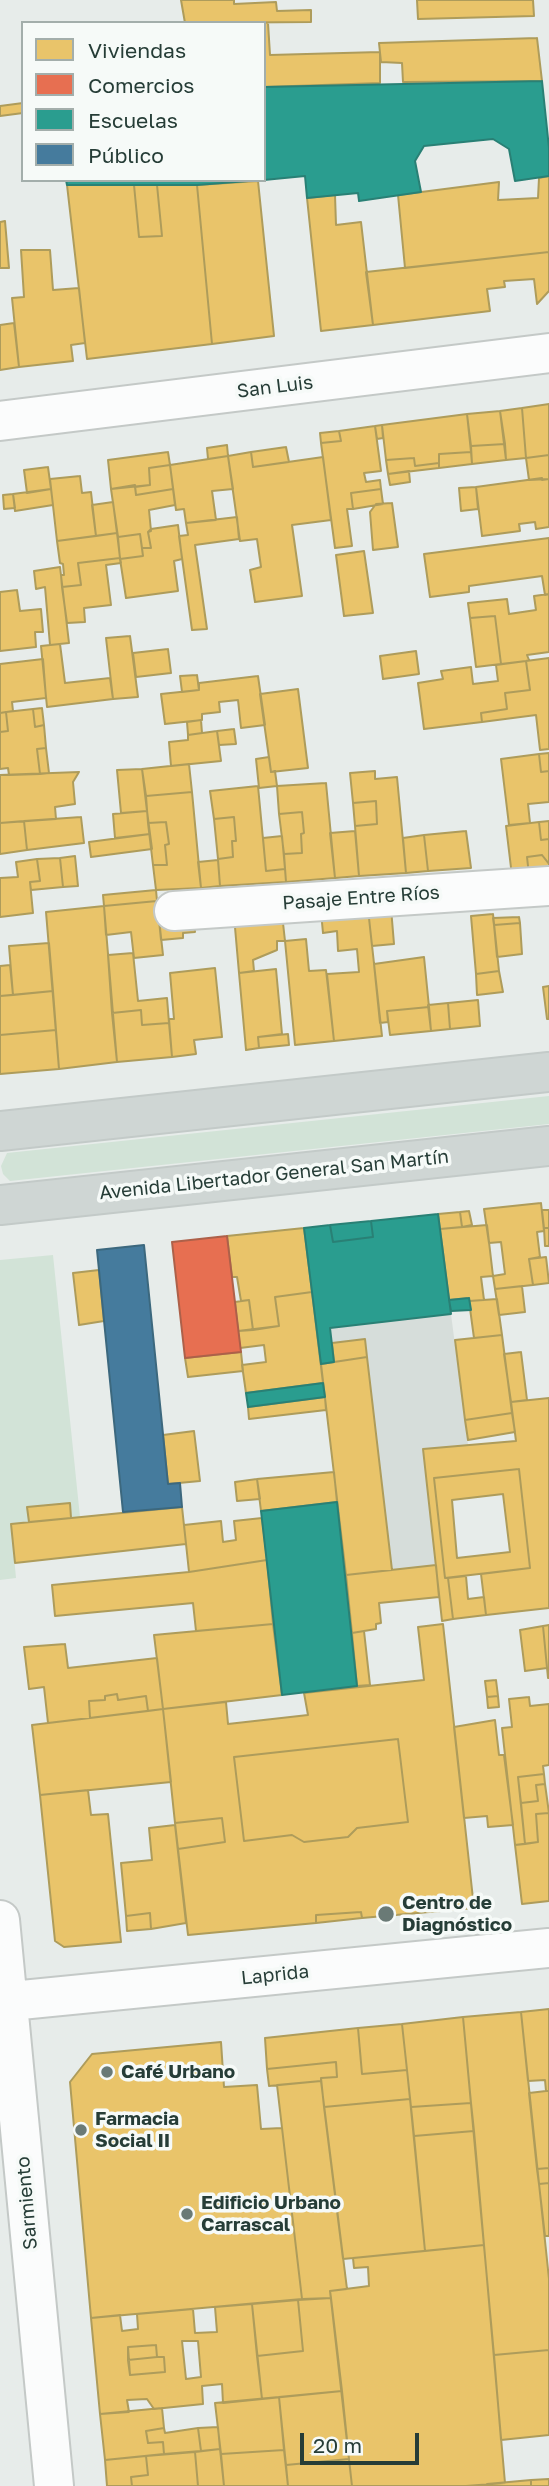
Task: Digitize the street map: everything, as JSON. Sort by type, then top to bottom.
[{"type":"main road","points":[[0,1131],[549,1072]]},
{"type":"main road","name":"Avenida Libertador General San Martín","points":[[0,1205],[549,1146]]},
{"type":"street","name":"San Luis","points":[[0,421],[549,353]]},
{"type":"street","name":"Pasaje Entre Ríos","points":[[174,911],[549,886]]},
{"type":"street","name":"Sarmiento","points":[[0,1920],[4,2001],[54,2486]]},
{"type":"street","name":"Laprida","points":[[4,2001],[549,1948]]},
{"type":"shaded area","points":[[438,1214],[468,1445],[423,1449],[436,1565],[346,1575],[304,1228]]},
{"type":"green space","points":[[549,1096],[549,1124],[10,1181],[3,1174],[1,1166],[7,1153]]},
{"type":"green space","points":[[53,1255],[80,1517],[11,1524],[16,1578],[0,1580],[0,1260]]},
{"type":"building: Viviendas","points":[[181,0],[234,0],[234,4],[276,2],[277,11],[311,10],[311,22],[185,21]]},
{"type":"building: Viviendas","points":[[417,0],[533,0],[534,16],[418,19]]},
{"type":"building: Viviendas","points":[[266,23],[270,55],[380,52],[380,83],[266,87]]},
{"type":"building: Viviendas","points":[[537,38],[542,81],[403,82],[402,63],[381,62],[379,43]]},
{"type":"building: Viviendas","points":[[21,103],[21,113],[0,116],[0,106]]},
{"type":"building: Viviendas","points":[[549,176],[549,252],[405,268],[398,195],[499,182],[498,200],[538,198],[539,178]]},
{"type":"building: Viviendas","points":[[258,182],[274,336],[212,344],[197,185]]},
{"type":"building: Viviendas","points":[[67,185],[134,185],[139,237],[162,236],[157,185],[197,185],[212,344],[87,359]]},
{"type":"building: Viviendas","points":[[134,185],[157,185],[162,236],[139,237]]},
{"type":"building: Viviendas","points":[[335,195],[336,225],[361,222],[373,325],[321,331],[307,198]]},
{"type":"building: Viviendas","points":[[5,221],[9,268],[0,268],[0,222]]},
{"type":"building: Viviendas","points":[[21,250],[50,250],[53,290],[79,288],[85,343],[71,345],[73,361],[19,367],[12,298],[24,297]]},
{"type":"building: Viviendas","points":[[549,252],[549,291],[537,304],[534,279],[504,281],[505,287],[487,289],[490,311],[373,325],[366,272]]},
{"type":"building: Viviendas","points":[[14,323],[19,367],[0,370],[0,325]]},
{"type":"building: Viviendas","points":[[549,404],[549,455],[526,458],[522,408]]},
{"type":"building: Viviendas","points":[[522,408],[526,458],[506,460],[500,411]]},
{"type":"building: Viviendas","points":[[500,411],[505,444],[471,446],[467,414]]},
{"type":"building: Viviendas","points":[[467,414],[471,452],[439,454],[439,463],[415,466],[414,458],[386,460],[382,425]]},
{"type":"building: Viviendas","points":[[382,425],[383,438],[377,439],[375,426]]},
{"type":"building: Viviendas","points":[[375,426],[381,471],[364,473],[366,482],[380,480],[381,489],[351,493],[353,509],[347,509],[352,546],[335,548],[321,443],[341,441],[339,431]]},
{"type":"building: Viviendas","points":[[339,431],[341,441],[321,443],[320,433]]},
{"type":"building: Viviendas","points":[[505,444],[506,460],[472,464],[471,446]]},
{"type":"building: Viviendas","points":[[227,445],[228,456],[208,459],[207,448]]},
{"type":"building: Viviendas","points":[[286,447],[289,462],[253,467],[251,452]]},
{"type":"building: Viviendas","points":[[168,452],[170,465],[149,468],[150,485],[111,489],[108,460]]},
{"type":"building: Viviendas","points":[[251,452],[253,467],[323,457],[331,520],[292,525],[302,596],[255,602],[250,570],[261,567],[257,539],[240,541],[228,456]]},
{"type":"building: Viviendas","points":[[471,452],[472,464],[439,468],[439,454]]},
{"type":"building: Viviendas","points":[[549,455],[549,479],[529,480],[526,458]]},
{"type":"building: Viviendas","points":[[228,456],[233,489],[212,491],[216,520],[186,523],[184,509],[176,510],[170,465]]},
{"type":"building: Viviendas","points":[[414,458],[415,466],[439,463],[439,468],[388,474],[386,460]]},
{"type":"building: Viviendas","points":[[170,465],[173,489],[136,495],[135,487],[150,485],[149,468]]},
{"type":"building: Viviendas","points":[[48,467],[51,489],[27,493],[24,470]]},
{"type":"building: Viviendas","points":[[409,471],[410,482],[390,485],[388,474]]},
{"type":"building: Viviendas","points":[[80,476],[82,493],[91,492],[96,536],[57,541],[50,479]]},
{"type":"building: Viviendas","points":[[549,479],[549,527],[536,529],[535,522],[519,524],[520,531],[482,536],[476,487]]},
{"type":"building: Viviendas","points":[[135,485],[136,495],[173,489],[175,505],[149,510],[151,531],[148,532],[151,548],[142,548],[140,534],[118,537],[111,489]]},
{"type":"building: Viviendas","points":[[476,487],[478,509],[461,511],[459,488]]},
{"type":"building: Viviendas","points":[[51,489],[53,505],[15,511],[13,494]]},
{"type":"building: Viviendas","points":[[381,489],[383,504],[353,509],[351,493]]},
{"type":"building: Viviendas","points":[[13,494],[15,508],[4,509],[3,495]]},
{"type":"building: Viviendas","points":[[113,502],[117,533],[96,536],[92,505]]},
{"type":"building: Viviendas","points":[[392,503],[398,547],[373,550],[370,512],[376,504]]},
{"type":"building: Viviendas","points":[[237,517],[239,539],[195,545],[207,629],[192,630],[179,536],[188,535],[186,523]]},
{"type":"building: Viviendas","points":[[178,525],[182,559],[174,561],[178,591],[126,598],[120,559],[143,556],[142,548],[151,548],[148,532],[151,529]]},
{"type":"building: Viviendas","points":[[117,533],[120,558],[78,563],[81,585],[62,587],[63,564],[60,563],[57,541]]},
{"type":"building: Viviendas","points":[[140,534],[143,556],[120,559],[118,537]]},
{"type":"building: Viviendas","points":[[549,538],[549,594],[545,595],[542,576],[469,586],[469,592],[430,597],[424,554]]},
{"type":"building: Viviendas","points":[[364,551],[373,613],[344,616],[336,555]]},
{"type":"building: Viviendas","points":[[120,558],[121,563],[106,565],[111,605],[84,608],[85,622],[67,623],[62,587],[81,585],[78,563]]},
{"type":"building: Viviendas","points":[[60,567],[69,643],[50,645],[45,587],[36,589],[34,571]]},
{"type":"building: Viviendas","points":[[17,590],[20,611],[41,609],[43,632],[35,632],[36,647],[0,651],[0,592]]},
{"type":"building: Viviendas","points":[[549,594],[549,652],[527,655],[529,660],[526,661],[501,664],[495,616],[470,618],[468,603],[507,599],[509,614],[536,610],[534,596]]},
{"type":"building: Viviendas","points":[[495,616],[501,664],[476,667],[470,618]]},
{"type":"building: Viviendas","points":[[130,636],[138,697],[113,699],[106,638]]},
{"type":"building: Viviendas","points":[[60,644],[65,683],[110,678],[113,699],[47,707],[41,646]]},
{"type":"building: Viviendas","points":[[168,649],[171,673],[136,677],[133,653]]},
{"type":"building: Viviendas","points":[[416,651],[419,674],[383,679],[380,656]]},
{"type":"building: Viviendas","points":[[549,658],[549,749],[540,750],[536,715],[482,722],[481,713],[507,709],[505,693],[530,690],[526,661]]},
{"type":"building: Viviendas","points":[[43,659],[46,698],[12,702],[13,711],[0,713],[0,664]]},
{"type":"building: Viviendas","points":[[526,661],[530,690],[505,693],[507,709],[481,713],[482,722],[424,729],[418,683],[443,679],[441,671],[471,667],[473,684],[498,681],[496,665]]},
{"type":"building: Viviendas","points":[[197,675],[199,690],[182,692],[180,676]]},
{"type":"building: Viviendas","points":[[258,676],[265,725],[241,728],[238,700],[219,702],[220,712],[202,714],[202,720],[165,724],[161,694],[199,690],[199,683]]},
{"type":"building: Viviendas","points":[[298,689],[308,768],[271,772],[260,694]]},
{"type":"building: Viviendas","points":[[42,708],[44,725],[35,727],[33,709]]},
{"type":"building: Viviendas","points":[[33,709],[35,727],[44,725],[46,748],[37,749],[40,774],[9,775],[8,768],[0,769],[0,732],[8,731],[6,712]]},
{"type":"building: Viviendas","points":[[6,712],[8,731],[0,732],[0,713]]},
{"type":"building: Viviendas","points":[[201,720],[202,733],[188,735],[187,722]]},
{"type":"building: Viviendas","points":[[234,729],[236,744],[219,745],[217,731]]},
{"type":"building: Viviendas","points":[[217,731],[221,761],[171,766],[169,742],[188,740],[188,735]]},
{"type":"building: Viviendas","points":[[46,748],[49,773],[40,774],[37,749]]},
{"type":"building: Viviendas","points":[[549,753],[549,771],[541,772],[539,754]]},
{"type":"building: Viviendas","points":[[539,754],[541,772],[549,771],[549,802],[528,804],[530,823],[509,825],[501,759]]},
{"type":"building: Viviendas","points":[[269,757],[277,786],[259,788],[256,759]]},
{"type":"building: Viviendas","points":[[189,764],[192,792],[146,796],[142,769]]},
{"type":"building: Viviendas","points":[[142,769],[147,811],[121,813],[117,770]]},
{"type":"building: Viviendas","points":[[375,771],[375,779],[397,777],[406,873],[359,876],[355,826],[377,824],[376,801],[353,803],[350,773]]},
{"type":"building: Viviendas","points":[[79,772],[73,782],[75,804],[55,807],[56,819],[0,823],[0,775]]},
{"type":"building: Viviendas","points":[[326,783],[335,878],[286,882],[284,854],[302,853],[301,834],[304,833],[302,812],[279,814],[277,786]]},
{"type":"building: Viviendas","points":[[258,786],[266,871],[285,869],[286,882],[220,886],[218,859],[233,857],[232,841],[236,841],[234,817],[214,819],[210,791]]},
{"type":"building: Viviendas","points":[[192,792],[201,888],[156,890],[153,865],[167,865],[165,845],[169,844],[166,822],[148,823],[146,796]]},
{"type":"building: Viviendas","points":[[376,801],[377,824],[355,826],[353,803]]},
{"type":"building: Viviendas","points":[[147,811],[150,834],[115,838],[113,814]]},
{"type":"building: Viviendas","points":[[302,812],[302,853],[284,854],[279,814]]},
{"type":"building: Viviendas","points":[[81,817],[84,843],[27,850],[24,821]]},
{"type":"building: Viviendas","points":[[234,817],[236,841],[232,841],[233,857],[218,859],[214,819]]},
{"type":"building: Viviendas","points":[[24,821],[27,850],[0,854],[0,823]]},
{"type":"building: Viviendas","points":[[549,821],[549,839],[541,840],[539,822]]},
{"type":"building: Viviendas","points":[[166,822],[169,844],[165,845],[167,865],[153,865],[148,823]]},
{"type":"building: Viviendas","points":[[539,822],[541,840],[549,839],[549,864],[542,855],[527,857],[529,875],[512,876],[506,826]]},
{"type":"building: Viviendas","points":[[355,831],[359,876],[335,878],[330,833]]},
{"type":"building: Viviendas","points":[[466,831],[471,868],[428,871],[424,835]]},
{"type":"building: Viviendas","points":[[150,834],[152,849],[91,857],[89,842]]},
{"type":"building: Viviendas","points":[[424,835],[428,871],[406,873],[403,838]]},
{"type":"building: Viviendas","points":[[282,836],[285,869],[266,871],[263,838]]},
{"type":"building: Viviendas","points":[[542,855],[549,864],[549,874],[529,875],[527,857]]},
{"type":"building: Viviendas","points":[[75,856],[78,886],[63,887],[60,858]]},
{"type":"building: Viviendas","points":[[60,858],[63,887],[31,890],[30,882],[40,881],[37,859]]},
{"type":"building: Viviendas","points":[[37,859],[40,881],[30,882],[33,913],[0,917],[0,878],[18,877],[16,862]]},
{"type":"building: Viviendas","points":[[218,860],[220,886],[201,888],[198,862]]},
{"type":"building: Viviendas","points":[[156,890],[157,901],[104,906],[103,895]]},
{"type":"building: Viviendas","points":[[157,901],[163,955],[134,958],[131,932],[106,935],[104,906]]},
{"type":"building: Viviendas","points":[[104,906],[117,1062],[59,1069],[46,912]]},
{"type":"building: Viviendas","points":[[391,908],[394,944],[372,946],[368,909]]},
{"type":"building: Viviendas","points":[[368,909],[382,1036],[334,1041],[327,974],[359,972],[357,949],[338,951],[337,931],[323,933],[321,912]]},
{"type":"building: Viviendas","points":[[282,914],[285,941],[277,941],[277,950],[253,960],[254,971],[239,973],[234,916]]},
{"type":"building: Viviendas","points":[[493,914],[499,971],[476,974],[471,916]]},
{"type":"building: Viviendas","points":[[519,917],[520,923],[494,925],[493,918]]},
{"type":"building: Viviendas","points":[[193,918],[195,932],[183,933],[183,938],[161,940],[159,920]]},
{"type":"building: Viviendas","points":[[520,923],[522,954],[497,957],[494,925]]},
{"type":"building: Viviendas","points":[[306,939],[309,971],[326,970],[334,1041],[295,1045],[285,941]]},
{"type":"building: Viviendas","points":[[49,943],[53,991],[13,995],[9,946]]},
{"type":"building: Viviendas","points":[[133,953],[138,1001],[167,998],[169,1023],[142,1025],[141,1010],[112,1013],[108,955]]},
{"type":"building: Viviendas","points":[[424,957],[429,1007],[387,1011],[388,1022],[380,1023],[374,964]]},
{"type":"building: Viviendas","points":[[10,965],[13,995],[0,996],[0,966]]},
{"type":"building: Viviendas","points":[[215,968],[222,1037],[194,1040],[196,1054],[172,1057],[169,1019],[174,1019],[170,973]]},
{"type":"building: Viviendas","points":[[276,969],[282,1034],[258,1037],[259,1048],[246,1050],[239,973]]},
{"type":"building: Viviendas","points":[[499,971],[503,992],[477,995],[476,974]]},
{"type":"building: Viviendas","points":[[549,986],[549,1019],[547,1019],[543,987]]},
{"type":"building: Viviendas","points":[[53,991],[56,1030],[0,1035],[0,996]]},
{"type":"building: Viviendas","points":[[478,1000],[480,1026],[450,1029],[448,1003]]},
{"type":"building: Viviendas","points":[[448,1003],[450,1029],[431,1031],[428,1005]]},
{"type":"building: Viviendas","points":[[429,1007],[431,1031],[390,1035],[387,1011]]},
{"type":"building: Viviendas","points":[[141,1010],[142,1025],[169,1023],[172,1057],[117,1062],[112,1013]]},
{"type":"building: Viviendas","points":[[56,1030],[59,1069],[0,1074],[0,1035]]},
{"type":"building: Viviendas","points":[[288,1034],[289,1045],[259,1048],[258,1037]]},
{"type":"building: Viviendas","points":[[541,1203],[544,1231],[537,1232],[540,1257],[529,1259],[533,1285],[495,1289],[493,1276],[505,1274],[501,1242],[489,1243],[484,1209]]},
{"type":"building: Viviendas","points":[[542,1210],[549,1210],[549,1228],[544,1228]]},
{"type":"building: Viviendas","points":[[469,1211],[472,1225],[462,1227],[460,1212]]},
{"type":"building: Viviendas","points":[[460,1212],[462,1227],[440,1229],[438,1214]]},
{"type":"building: Viviendas","points":[[487,1225],[493,1276],[481,1277],[484,1300],[449,1300],[440,1229]]},
{"type":"building: Viviendas","points":[[304,1228],[312,1292],[275,1297],[279,1326],[253,1330],[249,1300],[241,1301],[237,1277],[232,1277],[227,1236]]},
{"type":"building: Viviendas","points":[[544,1228],[549,1228],[549,1246],[545,1246]]},
{"type":"building: Viviendas","points":[[546,1257],[549,1283],[533,1285],[529,1259]]},
{"type":"building: Viviendas","points":[[99,1270],[104,1321],[79,1325],[73,1273]]},
{"type":"building: Viviendas","points":[[522,1286],[525,1312],[499,1315],[495,1289]]},
{"type":"building: Viviendas","points":[[312,1292],[323,1383],[246,1393],[242,1365],[266,1362],[264,1345],[240,1348],[238,1331],[279,1326],[275,1297]]},
{"type":"building: Viviendas","points":[[497,1299],[502,1335],[474,1338],[469,1301]]},
{"type":"building: Viviendas","points":[[249,1300],[253,1330],[238,1331],[235,1302]]},
{"type":"building: Viviendas","points":[[502,1335],[512,1413],[465,1420],[455,1340]]},
{"type":"building: Viviendas","points":[[365,1339],[367,1357],[334,1362],[332,1343]]},
{"type":"building: Viviendas","points":[[241,1352],[243,1371],[188,1377],[185,1358]]},
{"type":"building: Viviendas","points":[[521,1352],[527,1400],[511,1402],[504,1354]]},
{"type":"building: Viviendas","points":[[367,1357],[392,1570],[346,1575],[321,1364]]},
{"type":"building: Viviendas","points":[[325,1397],[326,1410],[249,1419],[248,1407]]},
{"type":"building: Viviendas","points":[[549,1398],[549,1608],[486,1615],[481,1574],[530,1568],[519,1469],[434,1478],[445,1578],[448,1578],[453,1619],[442,1621],[423,1449],[516,1441],[511,1402]]},
{"type":"building: Viviendas","points":[[512,1413],[515,1432],[468,1440],[465,1420]]},
{"type":"building: Viviendas","points":[[194,1431],[200,1481],[168,1484],[163,1435]]},
{"type":"building: Viviendas","points":[[519,1469],[530,1568],[445,1578],[434,1478]],"holes":[[[503,1494],[510,1552],[457,1558],[452,1500]]]},
{"type":"building: Viviendas","points":[[334,1472],[337,1502],[261,1511],[257,1479]]},
{"type":"building: Viviendas","points":[[257,1479],[260,1499],[237,1501],[235,1482]]},
{"type":"building: Viviendas","points":[[70,1503],[71,1518],[29,1522],[27,1507]]},
{"type":"building: Viviendas","points":[[182,1507],[186,1544],[15,1563],[11,1524]]},
{"type":"building: Viviendas","points":[[262,1518],[267,1560],[189,1572],[184,1525],[221,1521],[223,1542],[236,1540],[234,1521]]},
{"type":"building: Viviendas","points":[[267,1560],[273,1624],[196,1631],[193,1603],[55,1616],[52,1585],[189,1572]]},
{"type":"building: Viviendas","points":[[436,1565],[439,1597],[379,1603],[381,1623],[376,1624],[376,1629],[352,1633],[346,1575]]},
{"type":"building: Viviendas","points":[[466,1576],[468,1599],[484,1597],[486,1615],[453,1619],[448,1578]]},
{"type":"building: Viviendas","points":[[273,1624],[282,1695],[163,1709],[154,1635]]},
{"type":"building: Viviendas","points":[[443,1624],[474,1908],[362,1918],[361,1912],[316,1915],[316,1923],[188,1935],[178,1849],[225,1842],[222,1818],[175,1823],[163,1709],[226,1702],[228,1724],[308,1715],[304,1693],[424,1680],[418,1627]],"holes":[[[398,1739],[408,1822],[357,1828],[348,1837],[304,1842],[292,1835],[244,1841],[234,1757]]]},
{"type":"building: Viviendas","points":[[549,1625],[549,1678],[548,1678],[543,1626]]},
{"type":"building: Viviendas","points":[[543,1626],[547,1668],[525,1671],[520,1630]]},
{"type":"building: Viviendas","points":[[364,1631],[370,1685],[357,1686],[352,1633]]},
{"type":"building: Viviendas","points":[[65,1644],[68,1668],[157,1658],[163,1709],[148,1711],[146,1696],[118,1700],[117,1694],[105,1696],[105,1700],[89,1701],[90,1718],[48,1723],[44,1687],[29,1689],[24,1647]]},
{"type":"building: Viviendas","points":[[496,1680],[498,1696],[487,1697],[485,1681]]},
{"type":"building: Viviendas","points":[[117,1694],[118,1700],[146,1696],[148,1711],[90,1718],[89,1701],[105,1700],[105,1696]]},
{"type":"building: Viviendas","points":[[498,1696],[499,1707],[488,1708],[487,1697]]},
{"type":"building: Viviendas","points":[[529,1697],[530,1706],[549,1704],[549,1765],[543,1766],[544,1774],[518,1777],[525,1844],[515,1845],[502,1728],[512,1727],[509,1699]]},
{"type":"building: Viviendas","points":[[163,1709],[171,1782],[40,1795],[32,1725]]},
{"type":"building: Viviendas","points":[[495,1720],[499,1755],[504,1755],[513,1825],[488,1827],[487,1816],[464,1818],[454,1727]]},
{"type":"building: Viviendas","points":[[398,1739],[408,1822],[357,1828],[348,1837],[304,1842],[292,1835],[244,1841],[234,1757]]},
{"type":"building: Viviendas","points":[[544,1774],[545,1784],[536,1785],[538,1801],[521,1803],[518,1777]]},
{"type":"building: Viviendas","points":[[545,1784],[549,1813],[536,1814],[538,1842],[525,1844],[521,1803],[538,1801],[536,1785]]},
{"type":"building: Viviendas","points":[[88,1790],[91,1815],[108,1814],[121,1942],[64,1947],[55,1941],[40,1795]]},
{"type":"building: Viviendas","points":[[549,1813],[549,1901],[522,1904],[515,1845],[538,1842],[536,1814]]},
{"type":"building: Viviendas","points":[[222,1818],[225,1842],[178,1849],[175,1823]]},
{"type":"building: Viviendas","points":[[175,1825],[186,1923],[151,1929],[150,1913],[126,1916],[121,1863],[152,1860],[149,1828]]},
{"type":"building: Viviendas","points":[[361,1912],[362,1918],[316,1923],[316,1915]]},
{"type":"building: Viviendas","points":[[150,1913],[151,1929],[127,1931],[126,1916]]},
{"type":"building: Viviendas","points":[[549,2009],[549,2091],[546,2091],[545,2080],[528,2081],[521,2012]]},
{"type":"building: Viviendas","points":[[521,2012],[549,2279],[549,2350],[494,2355],[463,2017]]},
{"type":"building: Viviendas","points":[[463,2017],[471,2103],[411,2107],[402,2024]]},
{"type":"building: Viviendas","points":[[402,2024],[407,2070],[362,2074],[358,2028]]},
{"type":"building: Viviendas","points":[[358,2028],[362,2074],[407,2070],[410,2099],[324,2107],[321,2078],[337,2077],[336,2062],[267,2069],[265,2038]]},
{"type":"building: Viviendas","name":"Edificio Urbano Carrascal","points":[[221,2042],[224,2087],[257,2085],[261,2129],[282,2128],[302,2299],[91,2318],[70,2082],[92,2054]]},
{"type":"building: Viviendas","points":[[336,2062],[337,2077],[269,2086],[267,2069]]},
{"type":"building: Viviendas","points":[[321,2081],[347,2289],[330,2291],[331,2298],[302,2299],[277,2085]]},
{"type":"building: Viviendas","points":[[549,2091],[549,2168],[537,2169],[529,2093]]},
{"type":"building: Viviendas","points":[[410,2099],[425,2251],[343,2259],[324,2107]]},
{"type":"building: Viviendas","points":[[471,2103],[474,2131],[414,2136],[411,2107]]},
{"type":"building: Viviendas","points":[[474,2131],[484,2245],[425,2251],[414,2136]]},
{"type":"building: Viviendas","points":[[549,2168],[549,2183],[539,2184],[537,2169]]},
{"type":"building: Viviendas","points":[[549,2183],[549,2236],[545,2236],[539,2184]]},
{"type":"building: Viviendas","points":[[484,2245],[505,2483],[466,2486],[352,2486],[330,2291],[369,2286],[368,2267],[354,2268],[353,2258]]},
{"type":"building: Viviendas","points":[[331,2298],[342,2391],[262,2399],[257,2356],[303,2351],[298,2300]]},
{"type":"building: Viviendas","points":[[298,2300],[303,2351],[257,2356],[252,2304]]},
{"type":"building: Viviendas","points":[[252,2304],[262,2399],[223,2403],[222,2384],[202,2386],[203,2404],[154,2409],[147,2399],[127,2400],[129,2412],[100,2414],[91,2318],[120,2315],[122,2331],[138,2329],[137,2314],[193,2309],[195,2333],[217,2332],[215,2307]],"holes":[[[182,2341],[198,2341],[201,2377],[186,2379]],[[156,2345],[157,2357],[164,2357],[165,2372],[130,2375],[128,2347]]]},
{"type":"building: Viviendas","points":[[156,2345],[157,2357],[128,2360],[128,2347]]},
{"type":"building: Viviendas","points":[[549,2350],[549,2435],[501,2440],[494,2355]]},
{"type":"building: Viviendas","points":[[164,2357],[165,2372],[130,2375],[128,2360]]},
{"type":"building: Viviendas","points":[[342,2391],[349,2459],[286,2465],[279,2397]]},
{"type":"building: Viviendas","points":[[279,2397],[284,2450],[221,2454],[215,2403]]},
{"type":"building: Viviendas","points":[[162,2408],[164,2428],[146,2431],[148,2443],[163,2442],[164,2454],[105,2460],[100,2414]]},
{"type":"building: Viviendas","points":[[218,2427],[220,2449],[201,2451],[198,2428]]},
{"type":"building: Viviendas","points":[[164,2428],[165,2433],[198,2428],[201,2451],[164,2454],[163,2442],[148,2443],[146,2431]]},
{"type":"building: Viviendas","points":[[220,2449],[224,2486],[198,2486],[195,2452]]},
{"type":"building: Viviendas","points":[[284,2450],[288,2486],[224,2486],[221,2454]]},
{"type":"building: Viviendas","points":[[195,2452],[198,2486],[132,2486],[131,2477],[148,2475],[146,2456]]},
{"type":"building: Viviendas","points":[[146,2456],[148,2475],[131,2477],[132,2486],[107,2486],[105,2460]]},
{"type":"building: Viviendas","points":[[349,2459],[352,2486],[288,2486],[286,2465]]},
{"type":"building: Viviendas","points":[[549,2479],[549,2486],[531,2486],[531,2480]]},
{"type":"building: Viviendas","points":[[531,2480],[531,2486],[487,2486],[487,2484]]},
{"type":"building: Comercios","points":[[227,1236],[241,1352],[185,1358],[172,1242]]},
{"type":"building: Escuelas","points":[[542,81],[549,176],[515,181],[509,149],[493,139],[424,146],[415,161],[421,192],[359,201],[358,193],[307,198],[305,176],[266,180],[266,87]]},
{"type":"building: Escuelas","points":[[66,182],[235,182],[197,185],[67,185]]},
{"type":"building: Escuelas","points":[[438,1214],[451,1314],[330,1328],[334,1362],[321,1364],[304,1228],[330,1225],[333,1242],[373,1237],[371,1221]]},
{"type":"building: Escuelas","points":[[371,1221],[373,1237],[333,1242],[330,1225]]},
{"type":"building: Escuelas","points":[[469,1298],[471,1310],[451,1311],[449,1300]]},
{"type":"building: Escuelas","points":[[323,1383],[325,1397],[248,1407],[246,1393]]},
{"type":"building: Escuelas","points":[[337,1502],[357,1686],[282,1695],[261,1511]]},
{"type":"building: Público","points":[[144,1245],[168,1484],[180,1483],[182,1507],[123,1512],[97,1250]]},
{"type":"place","name":"Centro de Diagnóstico","points":[[386,1914]]},
{"type":"place","name":"Café Urbano","points":[[107,2072]]},
{"type":"place","name":"Farmacia Social II","points":[[81,2130]]},
{"type":"place","name":"Edificio Urbano Carrascal","points":[[187,2214]]}]
